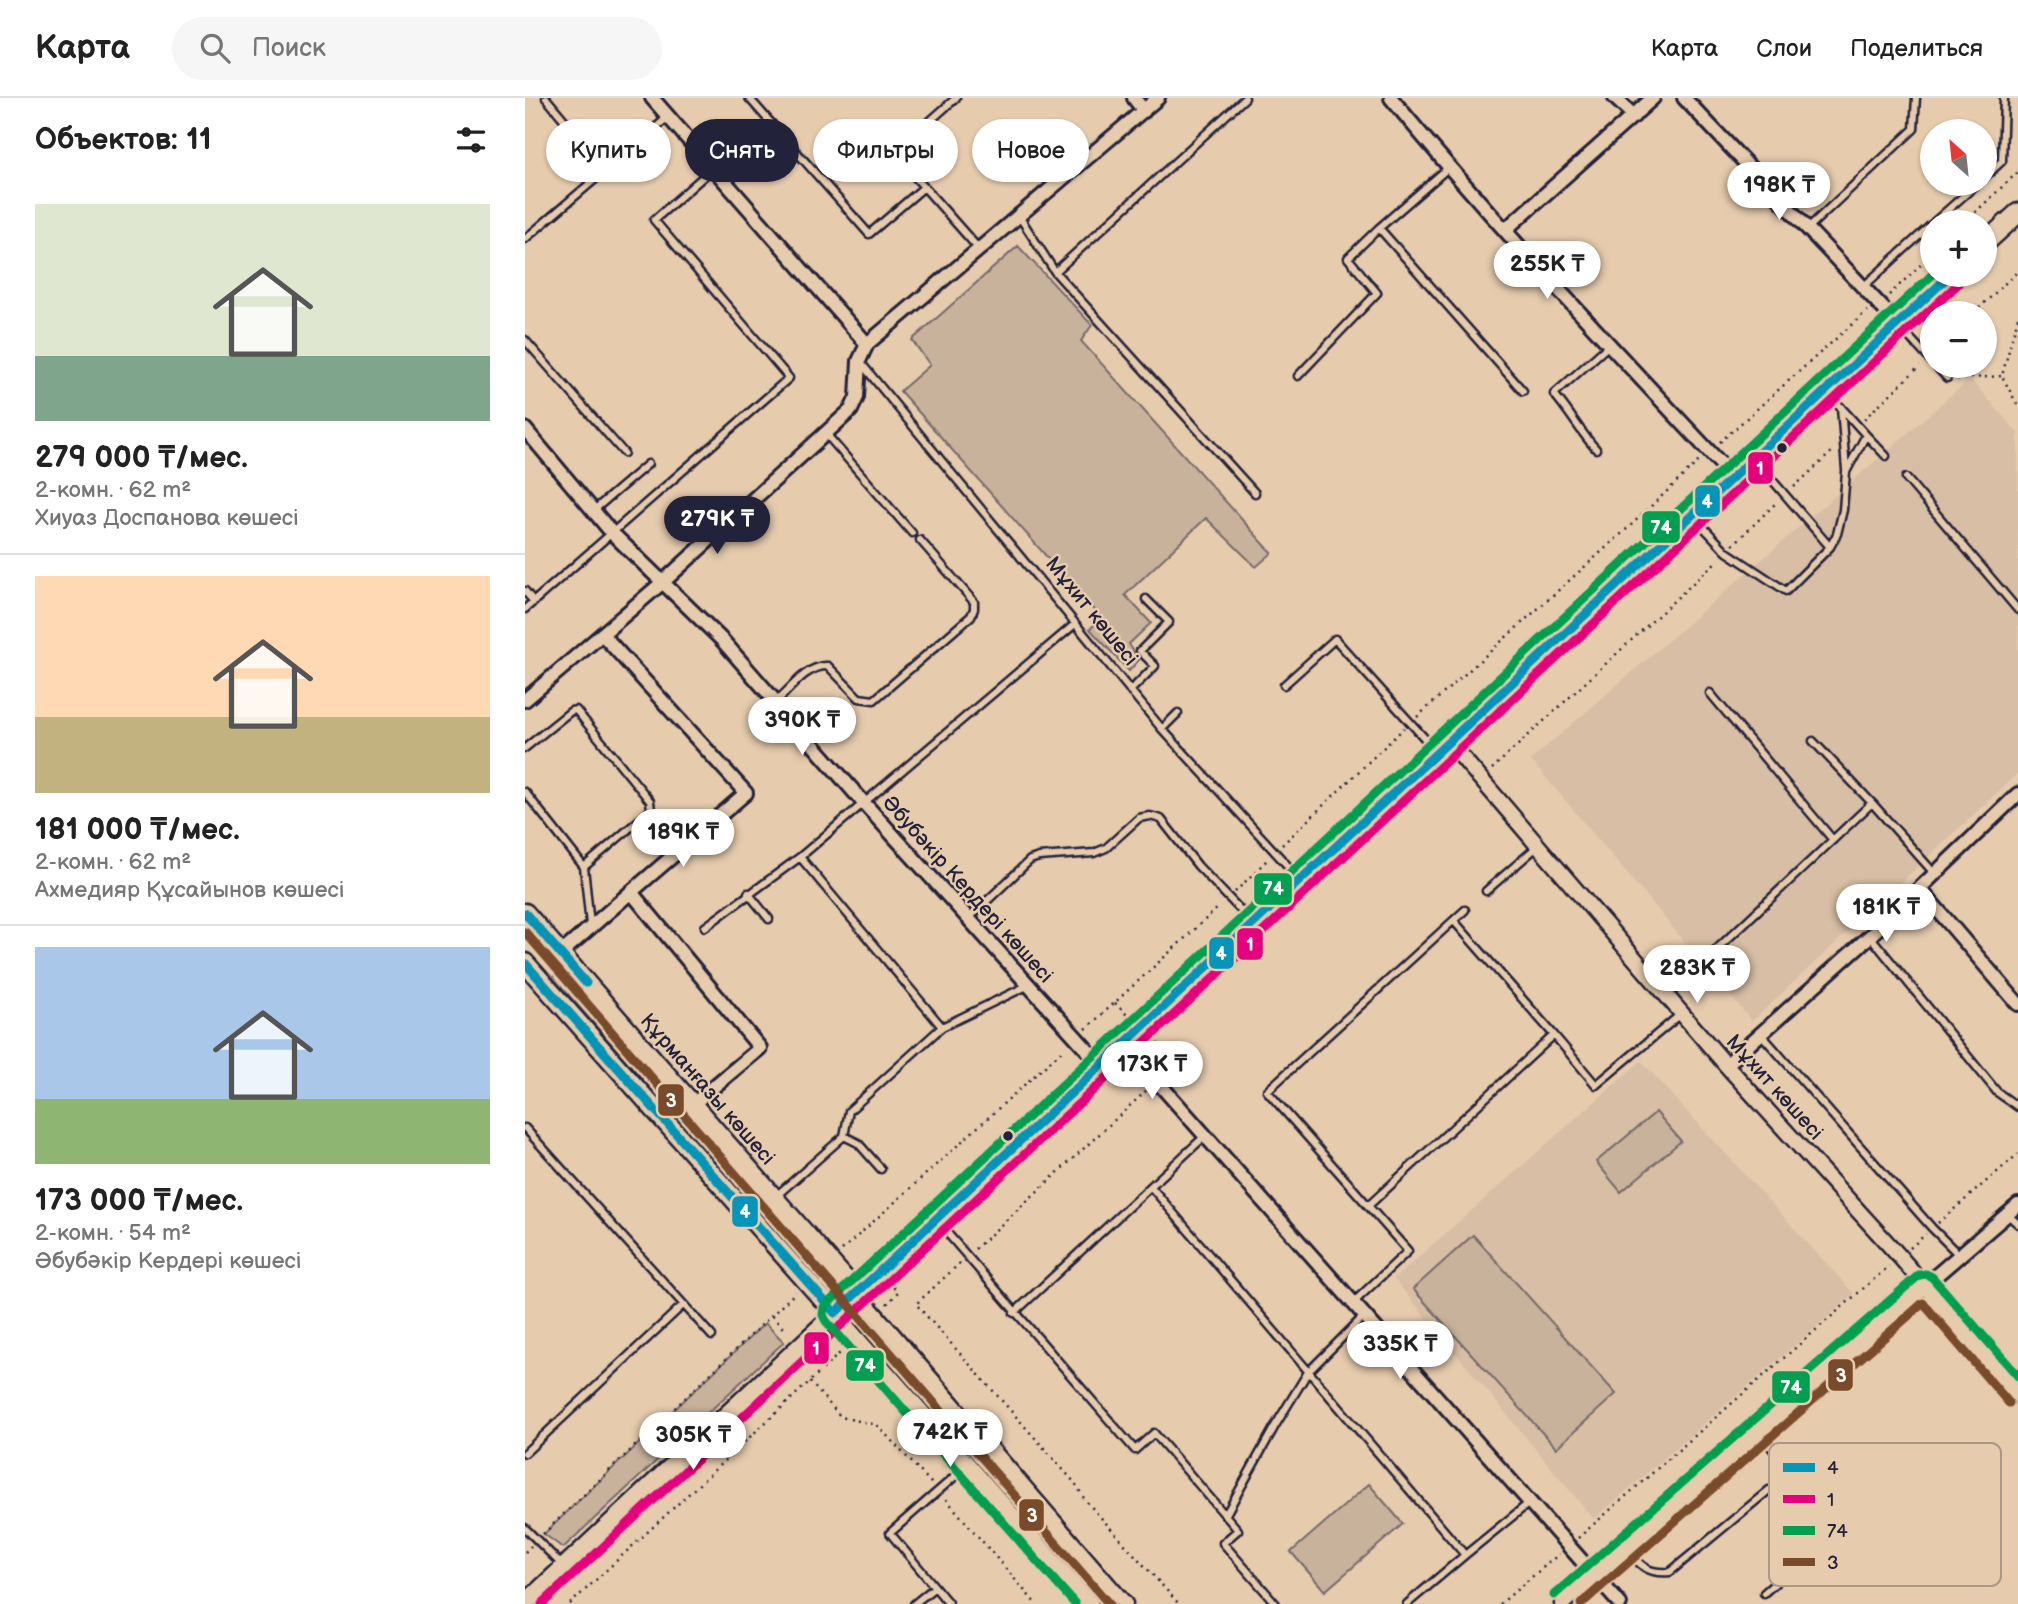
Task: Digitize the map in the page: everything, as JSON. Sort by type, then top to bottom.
[{"type":"main road","points":[[1997,231],[2013,216]]},
{"type":"main road","points":[[525,1603],[1937,287]]},
{"type":"main road","name":"Құрманғазы көшесі","points":[[525,914],[857,1293]]},
{"type":"main road","points":[[560,954],[530,969],[835,1313]]},
{"type":"street","points":[[652,98],[685,137]]},
{"type":"street","points":[[1133,98],[1144,111]]},
{"type":"street","points":[[525,700],[663,582],[826,434],[855,404],[859,361],[867,344],[1158,98]]},
{"type":"street","points":[[1391,98],[1448,168],[1733,477]]},
{"type":"street","points":[[1615,98],[1634,116]]},
{"type":"street","points":[[1505,230],[1653,98]]},
{"type":"street","points":[[1684,98],[1897,323]]},
{"type":"street","points":[[724,182],[867,344]]},
{"type":"street","name":"Әбубәкір Кердері көшесі","points":[[525,429],[612,533],[722,640],[863,802],[1101,1065]]},
{"type":"street","points":[[560,954],[745,793],[602,634]]},
{"type":"street","name":"Мұхит көшесі","points":[[1443,747],[1538,846],[1726,1065],[1900,1257],[2018,1395]]},
{"type":"street","points":[[1726,1065],[1870,936],[2018,794]]},
{"type":"street","points":[[1920,889],[2018,1004]]},
{"type":"street","points":[[631,892],[759,1048],[692,1105]]},
{"type":"street","points":[[1124,1044],[1620,1604]]},
{"type":"street","points":[[1562,1604],[2018,1205]]},
{"type":"street","points":[[857,1293],[1125,1604]]},
{"type":"street","points":[[835,1313],[1091,1604]]},
{"type":"lane","points":[[546,98],[564,119]]},
{"type":"lane","points":[[750,98],[869,234],[924,187]]},
{"type":"lane","points":[[956,98],[894,153],[978,248]]},
{"type":"lane","points":[[1055,272],[1245,98]]},
{"type":"lane","points":[[1808,228],[1914,129],[1916,98]]},
{"type":"lane","points":[[1997,165],[2001,161],[2004,98]]},
{"type":"lane","points":[[1298,376],[1377,293],[1348,258],[1448,168]]},
{"type":"lane","points":[[525,239],[592,182]]},
{"type":"lane","points":[[525,609],[789,379],[654,220],[697,182]]},
{"type":"lane","points":[[1948,210],[1963,196]]},
{"type":"lane","points":[[1018,214],[1055,272],[1255,493]]},
{"type":"lane","points":[[1379,228],[1523,391]]},
{"type":"lane","points":[[1863,287],[1920,235]]},
{"type":"lane","points":[[1897,323],[1920,349]]},
{"type":"lane","points":[[525,340],[624,453]]},
{"type":"lane","points":[[1596,449],[1578,429],[1568,410],[1554,394],[1609,345]]},
{"type":"lane","name":"Мұхит көшесі","points":[[859,361],[1162,729],[1301,879]]},
{"type":"lane","points":[[1825,390],[1886,456]]},
{"type":"lane","points":[[1692,515],[1727,552],[1786,591],[1830,547],[1837,534],[1843,510],[1846,472],[1841,407]]},
{"type":"lane","points":[[826,434],[912,533]]},
{"type":"lane","points":[[1846,472],[1866,435]]},
{"type":"lane","points":[[1753,458],[1830,547]]},
{"type":"lane","points":[[593,511],[648,464]]},
{"type":"lane","points":[[1906,478],[2018,610]]},
{"type":"lane","points":[[776,702],[813,668],[823,665],[828,666],[859,698],[874,700],[971,617],[974,602],[920,540]]},
{"type":"lane","points":[[525,591],[534,602]]},
{"type":"lane","points":[[1131,691],[1155,666],[1140,650],[1169,622],[1146,599]]},
{"type":"lane","points":[[705,927],[800,857],[1075,624]]},
{"type":"lane","points":[[1284,685],[1335,639],[1410,722],[1443,747]]},
{"type":"lane","points":[[1710,693],[1833,839]]},
{"type":"lane","points":[[525,748],[571,711],[576,710],[650,801],[651,810],[584,867]]},
{"type":"lane","points":[[1162,729],[1178,713]]},
{"type":"lane","points":[[1812,741],[1935,874]]},
{"type":"lane","points":[[525,792],[584,867],[591,927]]},
{"type":"lane","points":[[1667,996],[1872,803]]},
{"type":"lane","points":[[969,918],[1030,860],[1094,853],[1106,848],[1139,818],[1150,816],[1161,819],[1198,866],[1254,923]]},
{"type":"lane","points":[[1486,891],[1538,846]]},
{"type":"lane","points":[[800,857],[942,1027]]},
{"type":"lane","points":[[748,893],[769,919]]},
{"type":"lane","points":[[1352,1303],[1408,1251],[1267,1091],[1465,910]]},
{"type":"lane","points":[[1454,921],[1596,1085],[1682,1013]]},
{"type":"lane","points":[[1870,936],[1997,1092],[2018,1107]]},
{"type":"lane","points":[[773,1198],[844,1136],[849,1111],[942,1027],[1029,985]]},
{"type":"lane","points":[[1761,1034],[1959,1255]]},
{"type":"lane","points":[[1368,1206],[1554,1035]]},
{"type":"lane","points":[[525,1128],[712,1336]]},
{"type":"lane","points":[[1014,1314],[1206,1135]]},
{"type":"lane","points":[[844,1136],[857,1143],[881,1169]]},
{"type":"lane","points":[[1152,1188],[1465,1555]]},
{"type":"lane","points":[[2007,1214],[2018,1224]]},
{"type":"lane","points":[[935,1220],[1135,1450],[1154,1433],[1238,1531],[1223,1543],[1276,1604]]},
{"type":"lane","points":[[525,1453],[683,1305]]},
{"type":"lane","points":[[1225,1516],[1308,1372],[1364,1316]]},
{"type":"lane","points":[[1758,1432],[1769,1445]]},
{"type":"lane","points":[[949,1604],[890,1534],[969,1464]]},
{"type":"lane","points":[[1625,1549],[1643,1567],[1655,1573],[1670,1572],[1769,1490]]},
{"type":"lane","points":[[1407,1604],[1530,1503]]},
{"type":"lane","points":[[525,1528],[539,1539],[564,1567]]},
{"type":"lane","points":[[1764,1593],[1772,1586]]},
{"type":"lane","points":[[914,1604],[935,1587]]},
{"type":"path","points":[[1978,210],[2018,172]]},
{"type":"path","points":[[842,1250],[1229,898],[1410,722],[1629,527],[1860,315],[1878,304],[1920,265]]},
{"type":"path","points":[[1987,301],[2018,271]]},
{"type":"path","points":[[2018,317],[2002,376],[2018,406]]},
{"type":"path","points":[[1858,426],[1920,372]]},
{"type":"path","points":[[1997,376],[2002,376]]},
{"type":"path","points":[[1492,769],[1727,552],[1844,439]]},
{"type":"path","points":[[1115,1003],[1127,1015]]},
{"type":"path","points":[[1152,1038],[1176,1063],[1166,1072]]},
{"type":"path","points":[[1500,1604],[2018,1154]]},
{"type":"path","points":[[884,1306],[898,1292],[889,1282]]},
{"type":"path","points":[[525,1552],[796,1292]]},
{"type":"path","points":[[772,1316],[783,1328]]},
{"type":"path","points":[[570,1604],[841,1352]]},
{"type":"path","points":[[808,1357],[821,1371]]},
{"type":"shaded area","points":[[1018,246],[1092,325],[1081,341],[1272,553],[1256,567],[1206,518],[1125,595],[1151,623],[1129,644],[1139,660],[1129,671],[1090,629],[1101,618],[900,391],[930,365],[912,340]]},
{"type":"shaded area","points":[[1970,379],[2018,433],[2018,773],[1752,1021],[1531,760]]},
{"type":"shaded area","points":[[561,970],[803,1245],[795,1252],[553,977]]},
{"type":"shaded area","points":[[1641,1061],[1854,1294],[1594,1519],[1394,1279]]},
{"type":"shaded area","points":[[1656,1112],[1681,1141],[1621,1192],[1596,1162]]},
{"type":"shaded area","points":[[1473,1235],[1616,1394],[1556,1448],[1413,1289]]},
{"type":"shaded area","points":[[765,1323],[784,1342],[563,1548],[544,1534]]},
{"type":"shaded area","points":[[1369,1484],[1403,1524],[1325,1591],[1291,1552]]},
{"type":"transit line","name":"74","points":[[1075,1604],[826,1321],[823,1315],[824,1307],[1920,286]]},
{"type":"transit line","name":"4","points":[[525,963],[835,1313],[1937,287]]},
{"type":"transit line","name":"1","points":[[542,1604],[1955,287]]},
{"type":"transit line","name":"4","points":[[525,913],[586,983]]},
{"type":"transit line","name":"3","points":[[525,932],[1109,1604]]},
{"type":"transit line","name":"74","points":[[1554,1595],[1919,1275],[1932,1277],[2018,1376]]},
{"type":"transit line","name":"3","points":[[1581,1604],[1923,1303],[2009,1403]]}]
